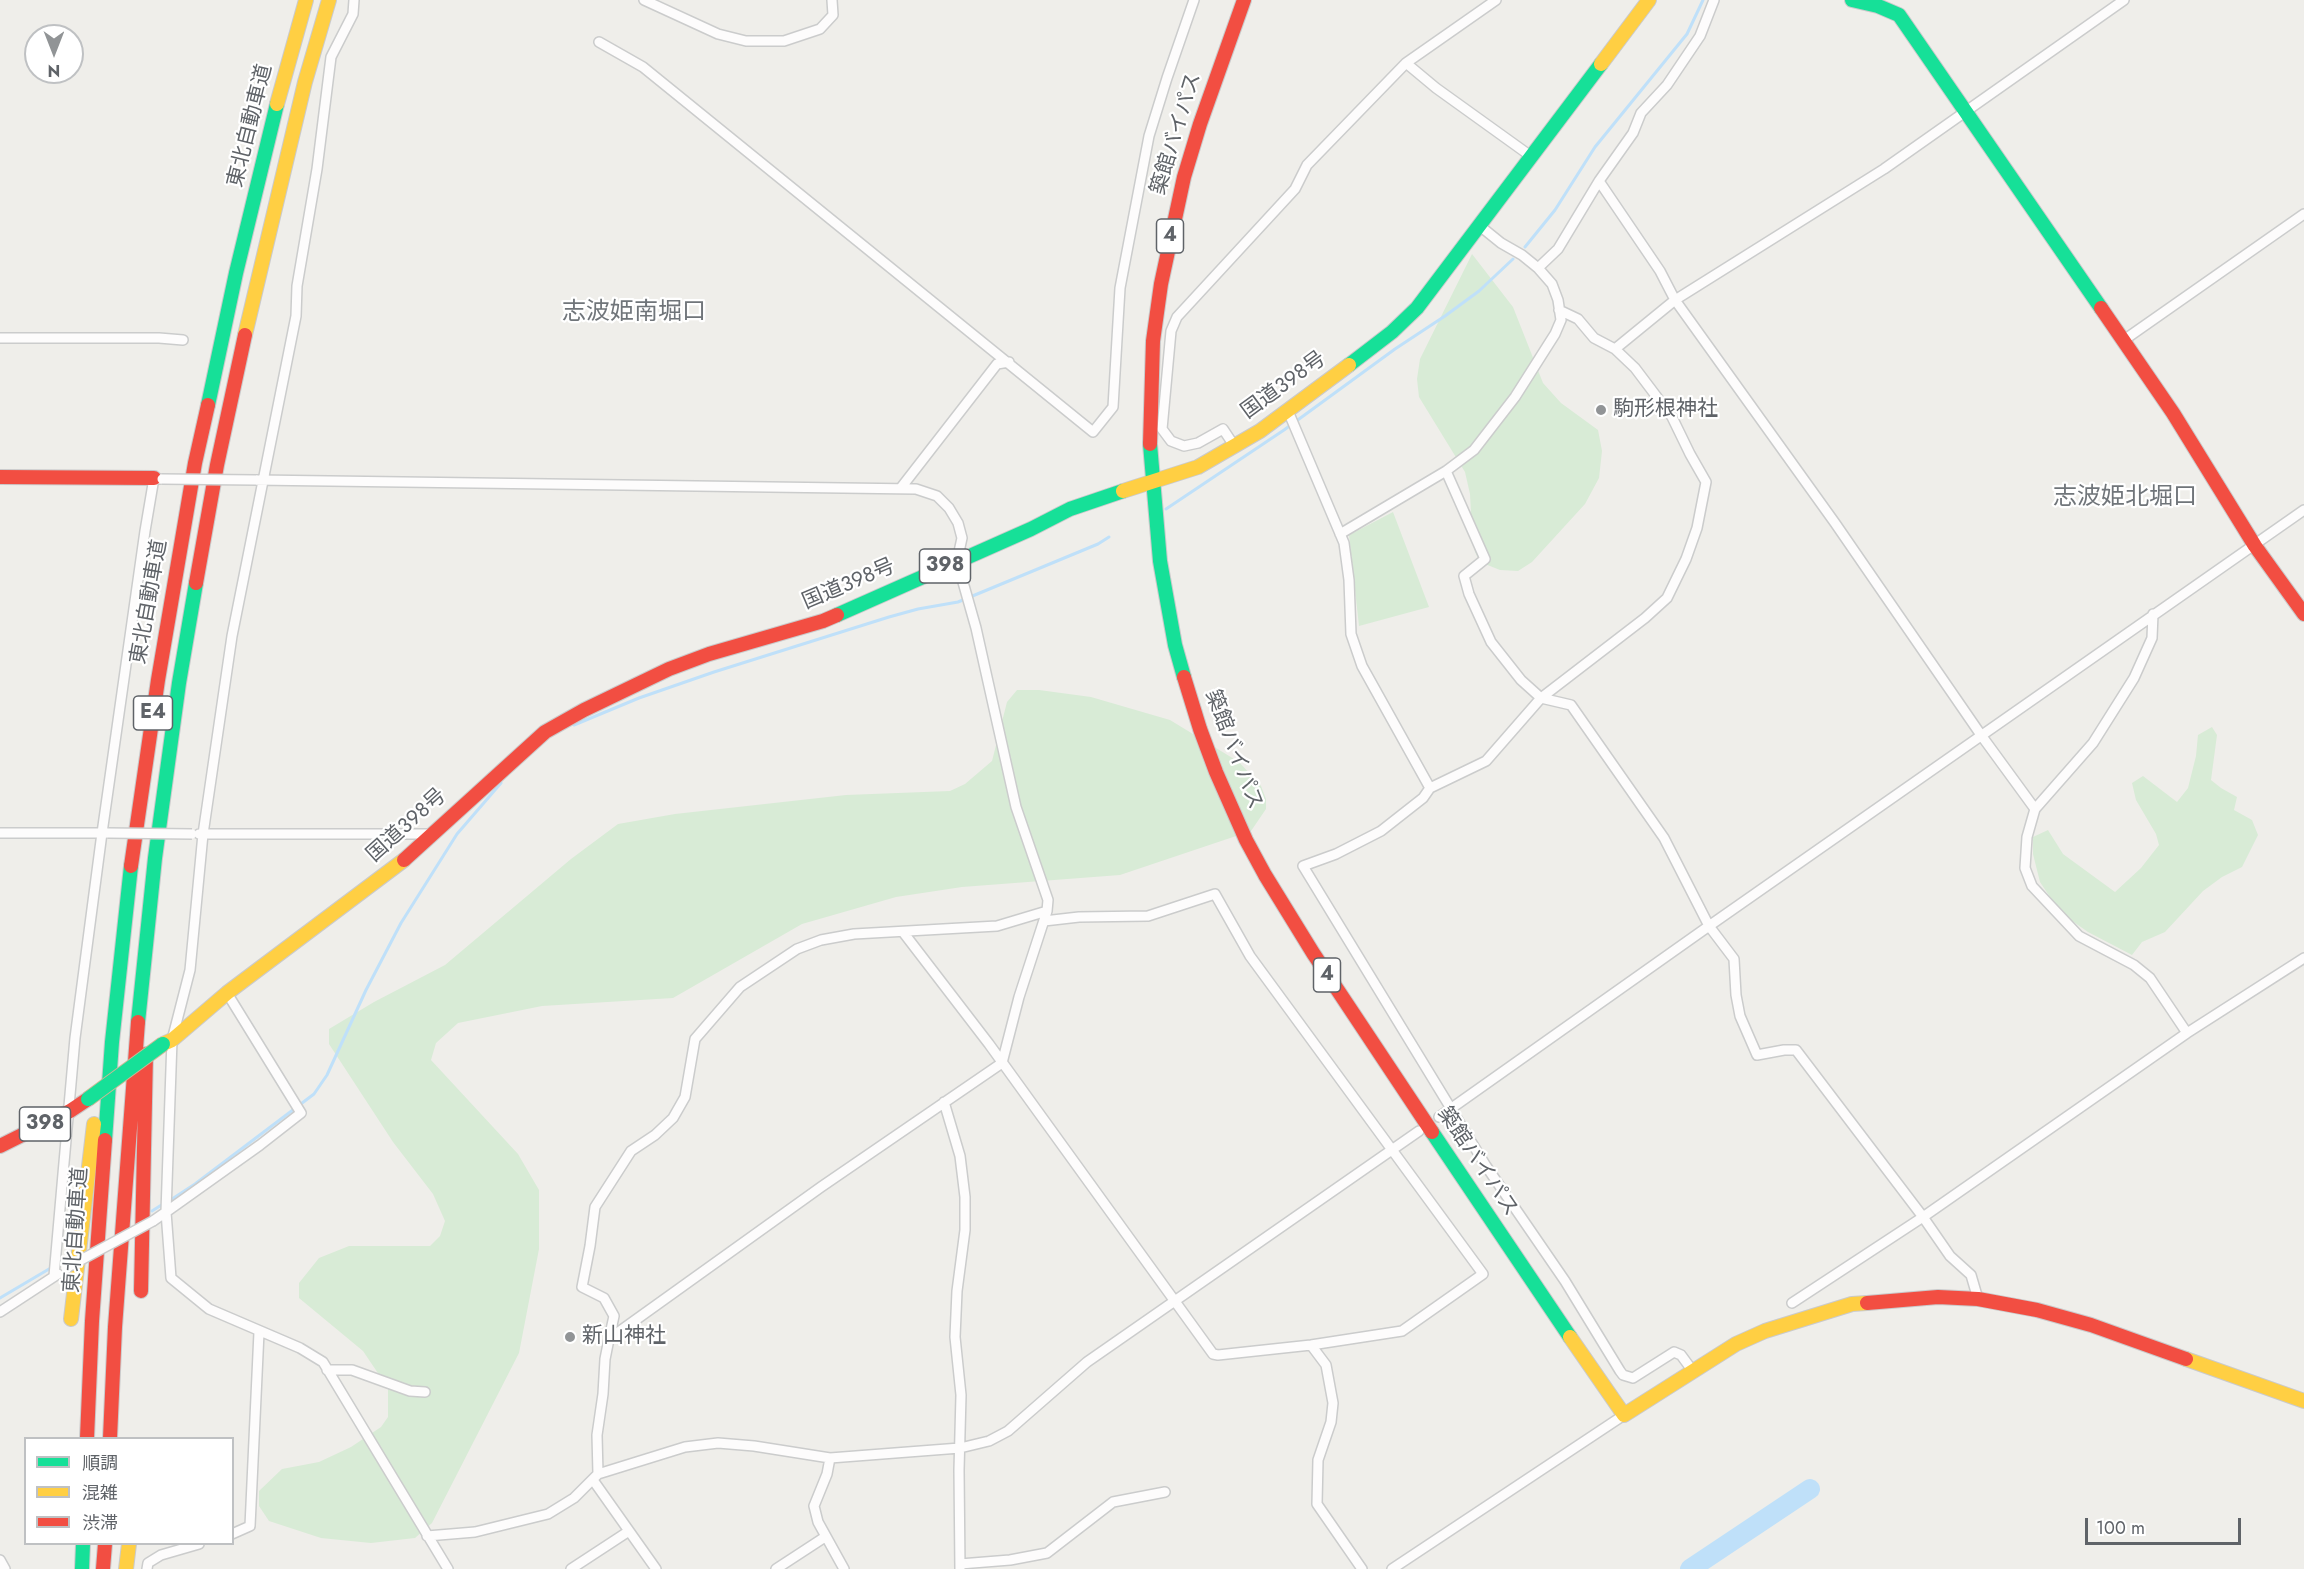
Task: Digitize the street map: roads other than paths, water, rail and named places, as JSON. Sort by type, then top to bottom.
[{"type":"main road","name":"東北自動車道","points":[[87,1437],[92,1321],[118,970],[158,680],[195,463],[236,273],[283,82],[306,0]]},
{"type":"main road","name":"東北自動車道","points":[[110,1437],[124,1186],[146,944],[179,683],[217,465],[257,278],[304,82],[329,0]]},
{"type":"main road","name":"築館バイパス","points":[[1244,0],[1200,124],[1184,177],[1162,274],[1154,341],[1151,393],[1152,482],[1160,561],[1175,645],[1200,729],[1245,840],[1313,953],[1624,1415]]},
{"type":"main road","name":"国道398号","points":[[0,1146],[70,1111],[168,1042],[227,993],[399,865],[545,732],[584,710],[669,669],[709,654],[823,621],[1031,529],[1070,509],[1198,467],[1290,416],[1401,324],[1417,308],[1649,0]]},
{"type":"main road","points":[[1852,0],[1878,6],[1899,15],[2173,412],[2255,546],[2304,614]]},
{"type":"main road","points":[[0,477],[158,478]]},
{"type":"main road","points":[[141,1291],[146,944]]},
{"type":"main road","points":[[70,1319],[105,1044],[118,970]]},
{"type":"main road","points":[[1624,1415],[1692,1370],[1736,1344],[1765,1331],[1852,1305],[1911,1298],[1978,1299],[2037,1310],[2091,1325],[2304,1401]]},
{"type":"main road","points":[[82,1569],[83,1545]]},
{"type":"main road","points":[[103,1569],[105,1545]]},
{"type":"main road","points":[[126,1569],[129,1545]]},
{"type":"street","points":[[354,0],[353,14],[331,57],[317,169],[297,286],[296,316],[260,480],[232,636],[203,834],[190,970],[168,1042],[166,1210],[171,1278],[209,1309],[300,1348],[323,1362],[448,1569]]},
{"type":"street","points":[[644,0],[718,34],[746,41],[784,41],[820,28],[833,15],[832,0]]},
{"type":"street","points":[[599,42],[643,67],[1093,432],[1113,407],[1120,288],[1149,136],[1194,0]]},
{"type":"street","points":[[1235,447],[1223,429],[1198,443],[1184,446],[1171,441],[1162,429],[1171,331],[1177,317],[1295,189],[1307,165],[1406,63],[1496,0]]},
{"type":"street","points":[[1538,268],[1558,249],[1599,181],[1633,133],[1641,113],[1666,85],[1700,36],[1714,0]]},
{"type":"street","points":[[1615,349],[1675,300],[1884,169],[2124,0]]},
{"type":"street","points":[[1406,63],[1436,88],[1532,157]]},
{"type":"street","points":[[1599,181],[1660,271],[1675,300],[2035,809]]},
{"type":"street","points":[[2124,340],[2304,214]]},
{"type":"street","points":[[1340,534],[1446,471],[1474,450],[1515,396],[1555,334],[1561,320],[1552,284],[1538,268],[1480,226]]},
{"type":"street","points":[[1559,310],[1578,319],[1594,338],[1615,349],[1635,368],[1672,417],[1689,454],[1706,482],[1697,528],[1686,559],[1667,598],[1645,618],[1541,698],[1486,761],[1430,788],[1423,798],[1381,831],[1336,854],[1303,866],[1486,1166],[1565,1281],[1623,1375],[1633,1378],[1674,1352],[1681,1355],[1692,1370]]},
{"type":"street","points":[[0,338],[183,340]]},
{"type":"street","points":[[900,489],[998,364],[1009,362]]},
{"type":"street","points":[[1290,416],[1344,543],[1349,580],[1351,634],[1362,666],[1430,788]]},
{"type":"street","points":[[1446,471],[1485,559],[1464,576],[1469,594],[1491,642],[1521,680],[1541,698],[1571,705],[1664,838],[1709,926],[1734,959],[1740,1016],[1757,1055],[1796,1050],[1923,1217],[1950,1257],[1971,1275],[1978,1299]]},
{"type":"street","points":[[54,1276],[75,1038],[105,833],[123,673],[158,478],[915,489],[937,496],[949,508],[958,523],[962,538],[957,561],[1016,807],[1048,900],[1047,911],[1019,997],[1002,1063],[821,1187],[609,1339]]},
{"type":"street","points":[[1439,1117],[2304,510]]},
{"type":"street","points":[[2153,614],[2152,638],[2134,678],[2092,743],[2035,809],[2027,837],[2025,868],[2032,886],[2079,936],[2134,965],[2150,978],[2187,1033]]},
{"type":"street","points":[[0,832],[431,834]]},
{"type":"street","points":[[903,932],[1002,1063],[1213,1354],[1311,1345],[1402,1331],[1483,1274],[1250,956],[1215,894],[1148,916],[1079,917],[1044,921]]},
{"type":"street","points":[[656,1569],[628,1531],[596,1477],[597,1435],[605,1359],[614,1316],[604,1298],[582,1287],[596,1207],[631,1151],[655,1135],[673,1118],[685,1097],[695,1039],[740,987],[797,949],[821,940],[854,934],[997,926],[1047,911]]},
{"type":"street","points":[[1792,1303],[1923,1217],[2187,1033],[2304,958]]},
{"type":"street","points":[[0,1312],[66,1268],[153,1221],[301,1113],[227,993]]},
{"type":"street","points":[[944,1102],[960,1156],[965,1197],[966,1230],[957,1291],[955,1337],[960,1374],[960,1566],[1047,1553],[1113,1502],[1166,1492]]},
{"type":"street","points":[[427,1536],[475,1532],[548,1514],[574,1498],[596,1477],[685,1448],[718,1443],[754,1446],[830,1458],[960,1448],[989,1441],[1008,1431],[1087,1362],[1419,1131]]},
{"type":"street","points":[[234,1533],[250,1526],[260,1332]]},
{"type":"street","points":[[1311,1345],[1326,1365],[1333,1403],[1331,1422],[1318,1460],[1317,1504],[1362,1569]]},
{"type":"street","points":[[327,1370],[352,1370],[410,1391],[425,1392]]},
{"type":"street","points":[[1392,1569],[1624,1415]]},
{"type":"street","points":[[830,1458],[827,1474],[814,1506],[825,1537],[844,1569]]},
{"type":"street","points":[[571,1569],[628,1531]]},
{"type":"street","points":[[776,1569],[825,1537]]},
{"type":"street","points":[[147,1569],[148,1563],[161,1555],[196,1545]]},
{"type":"street","points":[[0,1560],[5,1569]]},
{"type":"waterway","points":[[1525,247],[1555,210],[1595,147],[1687,34],[1703,0]]},
{"type":"waterway","points":[[1166,509],[1284,430],[1395,349],[1445,316],[1479,291],[1513,259]]},
{"type":"waterway","points":[[574,725],[639,698],[714,672],[889,617],[958,602],[1098,544],[1109,537]]},
{"type":"waterway","points":[[169,1201],[314,1094],[327,1075],[366,990],[401,923],[457,834],[501,783]]},
{"type":"waterway","points":[[152,1211],[163,1204]]},
{"type":"waterway","points":[[0,1298],[71,1256]]},
{"type":"waterway","points":[[1690,1569],[1810,1489]]},
{"type":"place","name":"駒形根神社","points":[[1601,410]]},
{"type":"place","name":"新山神社","points":[[570,1337]]},
{"type":"district","name":"志波姫南堀口","points":[[634,313]]},
{"type":"district","name":"志波姫北堀口","points":[[2125,498]]}]
